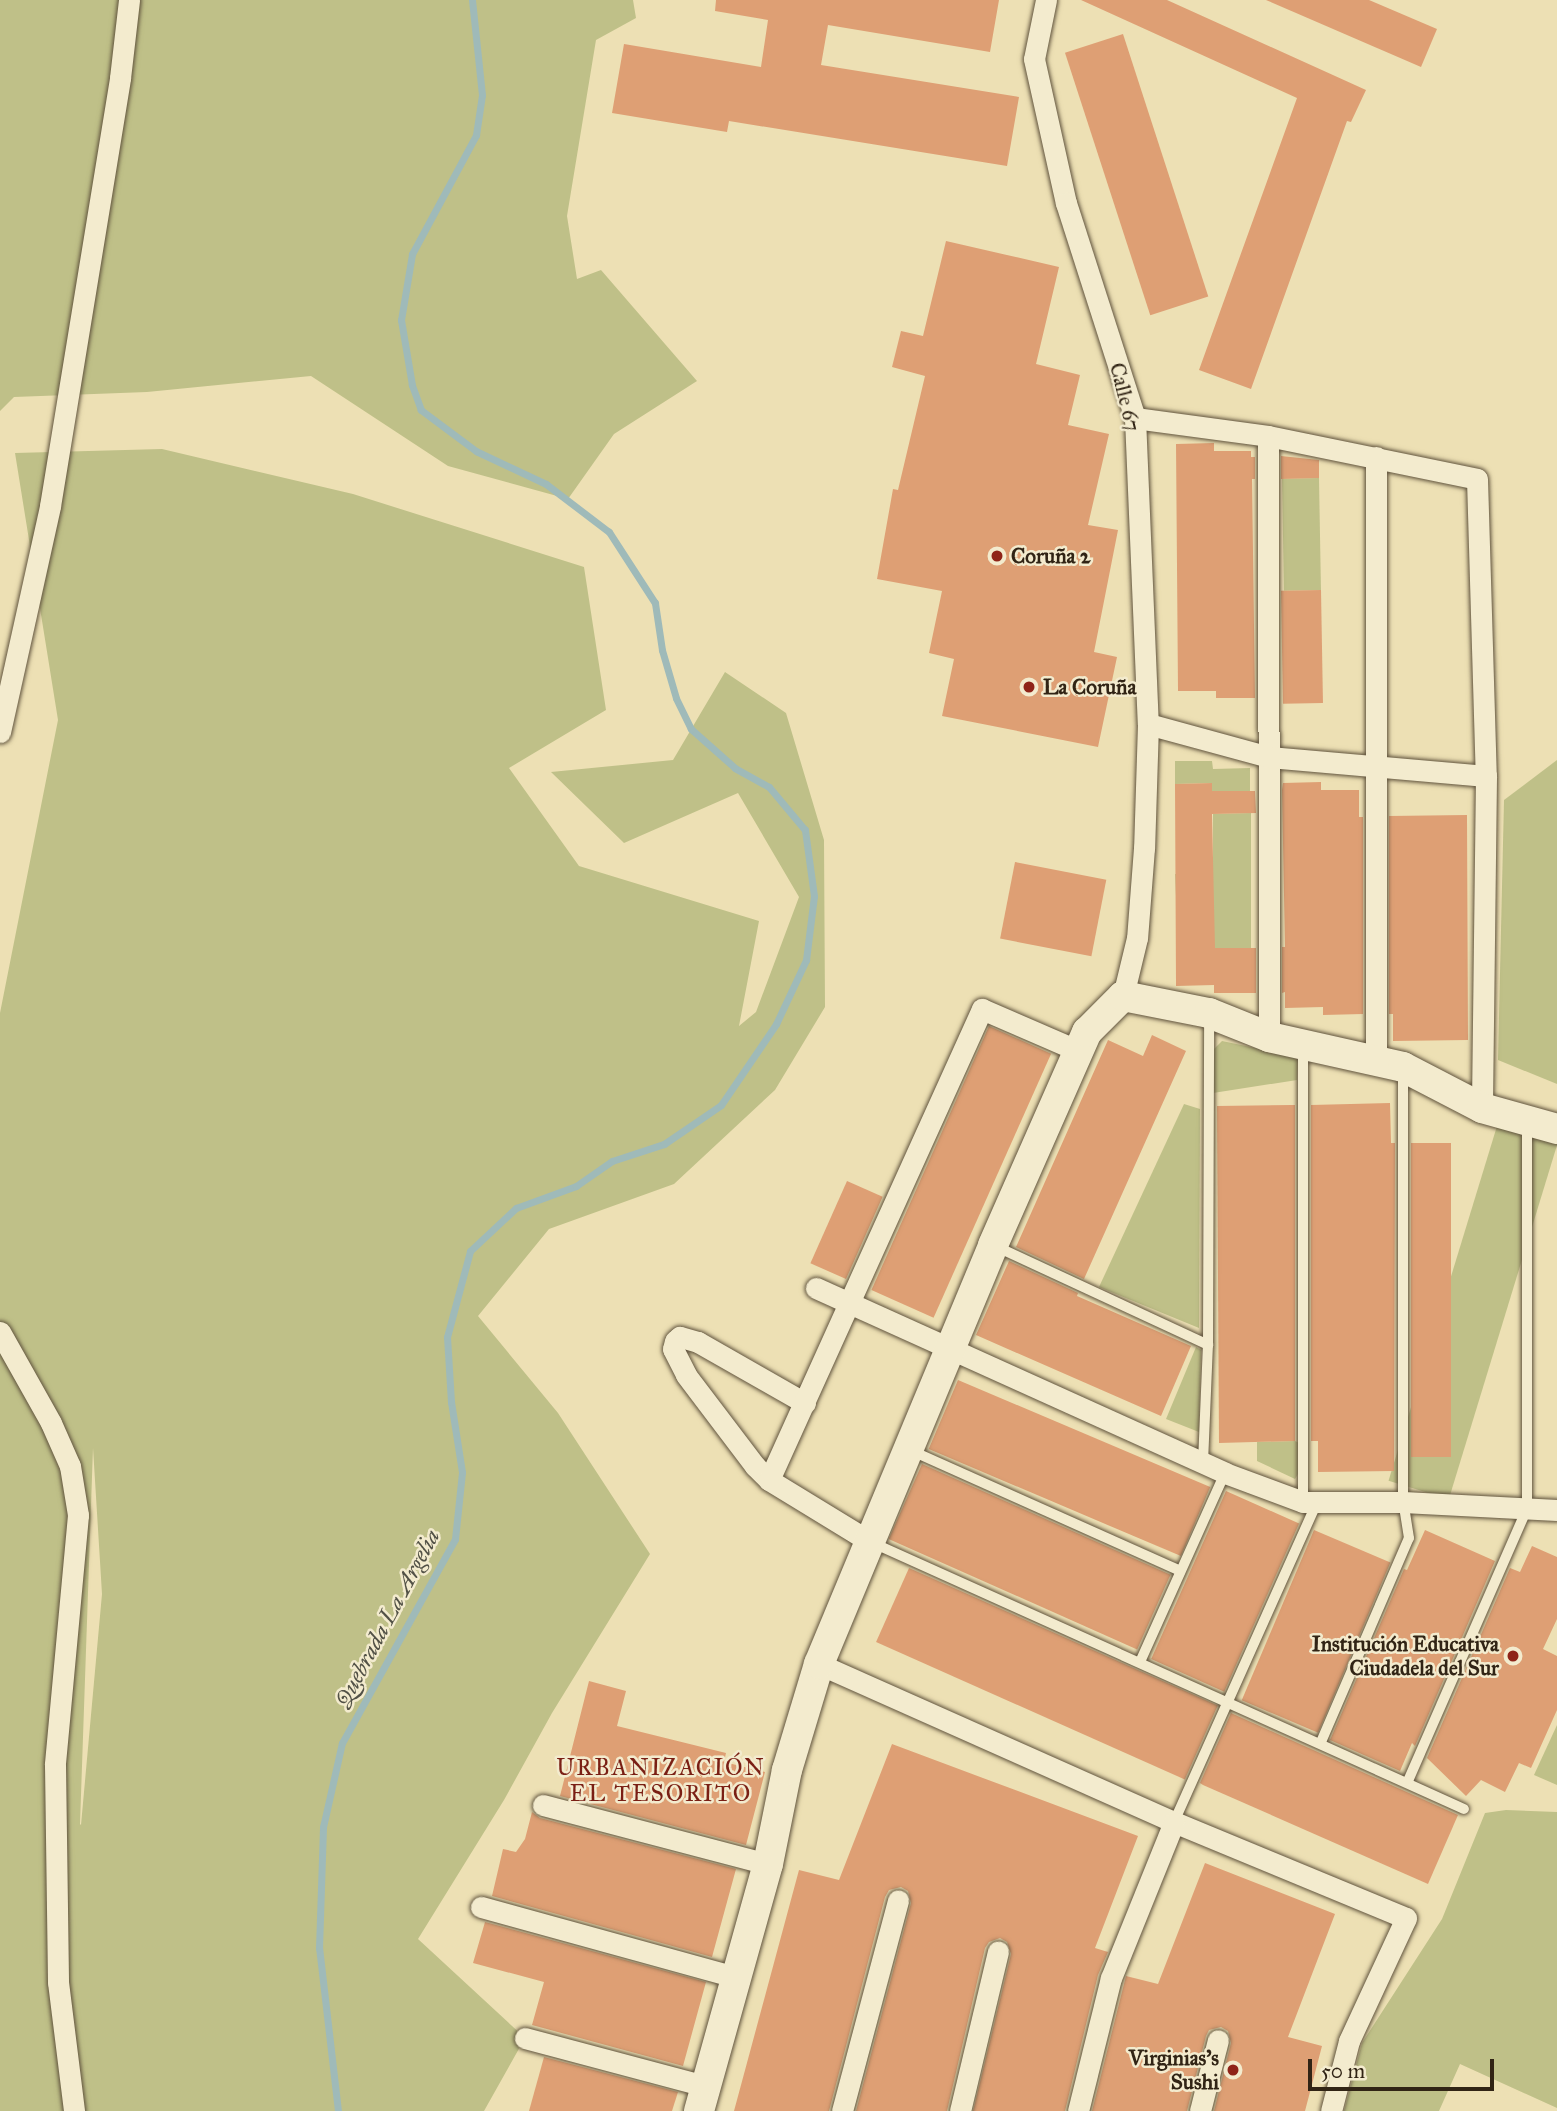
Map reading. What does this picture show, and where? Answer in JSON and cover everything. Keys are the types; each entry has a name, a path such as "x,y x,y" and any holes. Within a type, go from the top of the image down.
{"street":[{"path":"0,732 50,506 120,78 129,0"},
{"name":"Calle 67","path":"1046,0 1034,59 1066,203 1135,418 1148,724 1144,848 1137,937 1123,996"},
{"path":"1135,418 1268,436 1477,479 1486,776 1482,1108"},
{"path":"1268,436 1269,1037"},
{"path":"1376,457 1378,765 1390,1064"},
{"path":"1148,724 1269,757 1486,776"},
{"path":"524,2038 702,2098 768,1864 787,1770 819,1664 993,1245 1087,1031 1123,996 1209,1013 1269,1037 1390,1064 1482,1108 1557,1129"},
{"path":"769,1480 982,1009 1079,1051"},
{"path":"816,1288 950,1351 1225,1473 1310,1502 1403,1502 1557,1510"},
{"path":"0,1332 51,1423 65,1455 78,1516 55,1765 58,1982 74,2111"},
{"path":"805,1403 698,1342 680,1337 675,1341 673,1349 686,1376 725,1431 769,1480 869,1541"},
{"path":"819,1664 1174,1822 1406,1919 1349,2041 1331,2111"},
{"path":"543,1805 768,1864"},
{"path":"1078,2111 1111,1978 1174,1822"},
{"path":"842,2111 898,1900"},
{"path":"481,1907 736,1977"},
{"path":"960,2111 998,1951"},
{"path":"1200,2111 1218,2040"}],"lane":[{"path":"1203,1463 1208,1345 1209,1013"},
{"path":"1174,1822 1230,1701 1310,1502 1303,1045"},
{"path":"1321,1742 1409,1538 1403,1502 1390,1064"},
{"path":"1408,1782 1527,1509 1527,1119"},
{"path":"993,1245 1208,1345"},
{"path":"910,1450 1181,1571"},
{"path":"1140,1662 1225,1473"},
{"path":"869,1541 1230,1701 1464,1809"}],"green space":[{"path":"0,0 633,0 636,18 596,40 567,216 577,279 601,270 697,381 614,434 568,499 448,466 311,376 147,392 14,397 0,411"},
{"path":"162,449 353,494 584,567 606,710 509,768 579,866 759,921 739,1026 756,1012 799,897 738,793 624,843 551,772 673,760 725,672 786,713 824,840 825,1007 775,1090 674,1184 549,1229 478,1316 558,1413 650,1554 418,1939 525,2038 484,2111 0,2111 0,1013 58,720 15,453","holes":["93,1448 102,1594 81,1825"]},
{"path":"1319,478 1321,590 1284,591 1282,479"},
{"path":"1557,760 1557,1084 1498,1060 1504,800"},
{"path":"1175,761 1212,761 1213,769 1250,768 1250,791 1212,791 1212,783 1175,784"},
{"path":"1251,813 1251,948 1214,948 1176,896 1175,874 1213,873 1213,814"},
{"path":"1222,1041 1294,1056 1298,1060 1297,1080 1213,1093 1213,1050"},
{"path":"1184,1104 1200,1109 1199,1328 1099,1287"},
{"path":"1497,1126 1557,1145 1449,1499 1389,1481"},
{"path":"1196,1347 1201,1350 1199,1432 1166,1419"},
{"path":"1257,1442 1299,1443 1298,1474 1295,1479 1257,1461"},
{"path":"1557,1725 1557,1785 1534,1775"},
{"path":"1506,1810 1557,1812 1557,2108 1460,2064 1439,2111 1344,2111 1362,2043 1442,1919 1485,1813"}],"building":[{"path":"716,0 999,0 990,52 828,25 821,65 1019,97 1007,166 729,121 727,132 612,113 624,44 761,67 768,20 715,11"},
{"path":"1081,0 1167,0 1366,90 1351,122 1347,121 1251,389 1199,370 1297,98"},
{"path":"1266,0 1369,0 1437,29 1421,67"},
{"path":"1123,34 1208,296 1150,315 1065,53"},
{"path":"946,241 1059,267 1036,364 1080,375 1068,425 1109,434 1088,525 1118,530 1094,652 1117,657 1098,747 942,716 954,659 929,653 942,591 877,579 893,489 898,490 925,376 892,367 901,331 923,336"},
{"path":"1214,443 1214,451 1251,451 1251,457 1255,457 1255,479 1252,479 1255,698 1216,698 1216,691 1178,691 1176,444"},
{"path":"1281,456 1319,460 1319,478 1281,479"},
{"path":"1321,590 1323,703 1283,704 1281,591"},
{"path":"1321,782 1321,790 1359,790 1359,817 1363,817 1363,1014 1323,1015 1323,1007 1285,1008 1285,992 1282,993 1282,947 1285,947 1283,783"},
{"path":"1212,783 1212,791 1255,791 1256,813 1212,814 1215,948 1256,948 1256,993 1214,993 1214,985 1176,986 1175,784"},
{"path":"1467,815 1468,1040 1393,1041 1393,1014 1389,1014 1389,816"},
{"path":"1015,862 1106,880 1091,956 1000,939"},
{"path":"989,1026 1051,1054 934,1318 871,1290"},
{"path":"1152,1035 1186,1051 1084,1279 1016,1247 1108,1040 1143,1056"},
{"path":"1390,1103 1391,1143 1395,1143 1394,1471 1318,1472 1318,1441 1311,1441 1311,1105"},
{"path":"1295,1105 1295,1441 1219,1443 1217,1106"},
{"path":"1411,1143 1451,1143 1451,1457 1411,1457"},
{"path":"847,1181 883,1197 846,1279 810,1263"},
{"path":"1009,1261 1078,1293 1077,1296 1191,1346 1161,1416 976,1335"},
{"path":"958,1380 1210,1487 1181,1556 929,1449"},
{"path":"922,1464 1170,1575 1137,1650 889,1539"},
{"path":"1226,1491 1299,1524 1224,1692 1151,1659"},
{"path":"1314,1530 1390,1562 1318,1733 1242,1700"},
{"path":"1425,1530 1495,1561 1415,1746 1412,1743 1400,1771 1330,1740 1404,1569 1407,1570"},
{"name":"Institución Educativa Ciudadela del Sur","path":"1532,1546 1557,1557 1557,1619 1543,1649 1557,1656 1557,1710 1531,1768 1519,1763 1505,1792 1481,1780 1466,1796 1427,1758 1510,1568 1520,1572"},
{"path":"909,1568 1218,1705 1185,1779 876,1642"},
{"path":"589,1681 626,1691 617,1726 726,1753 724,1762 765,1772 746,1845 560,1796"},
{"path":"1231,1713 1458,1815 1428,1884 1200,1783"},
{"path":"892,1744 1138,1836 1095,1948 1108,1952 1098,1975 1065,2111 973,2111 1011,1954 1007,1942 1000,1938 989,1942 985,1948 947,2111 856,2111 911,1903 908,1891 901,1887 889,1890 885,1897 829,2111 734,2111 799,1870 839,1880"},
{"path":"532,1812 540,1818 736,1869 712,1957 492,1896 503,1849 516,1852 525,1839"},
{"path":"1205,1863 1335,1914 1288,2037 1322,2046 1305,2111 1214,2111 1231,2043 1228,2031 1221,2027 1209,2030 1206,2036 1187,2111 1092,2111 1126,1976 1158,1984"},
{"path":"485,1922 706,1982 683,2066 532,2025 544,1982 473,1963"},
{"path":"544,2057 678,2092 672,2111 529,2111"}],"waterway":[{"name":"Quebrada La Argelia","path":"338,2111 319,1948 323,1827 342,1743 455,1539 462,1472 451,1402 447,1337 470,1251 516,1208 576,1186 612,1161 664,1144 721,1105 776,1024 806,960 814,896 805,830 769,787 735,768 691,729 676,698 662,650 655,603 609,532 546,484 476,451 421,410 412,385 401,320 412,254 476,135 482,95 472,0"}],"place":[{"name":"Coruña 2","path":"997,556"},
{"name":"La Coruña","path":"1029,687"},
{"name":"Institución Educativa Ciudadela del Sur","path":"1513,1656"},
{"name":"Virginias's Sushi","path":"1233,2070"}],"district":[{"name":"URBANIZACIÓN EL TESORITO","path":"661,1780"}]}
